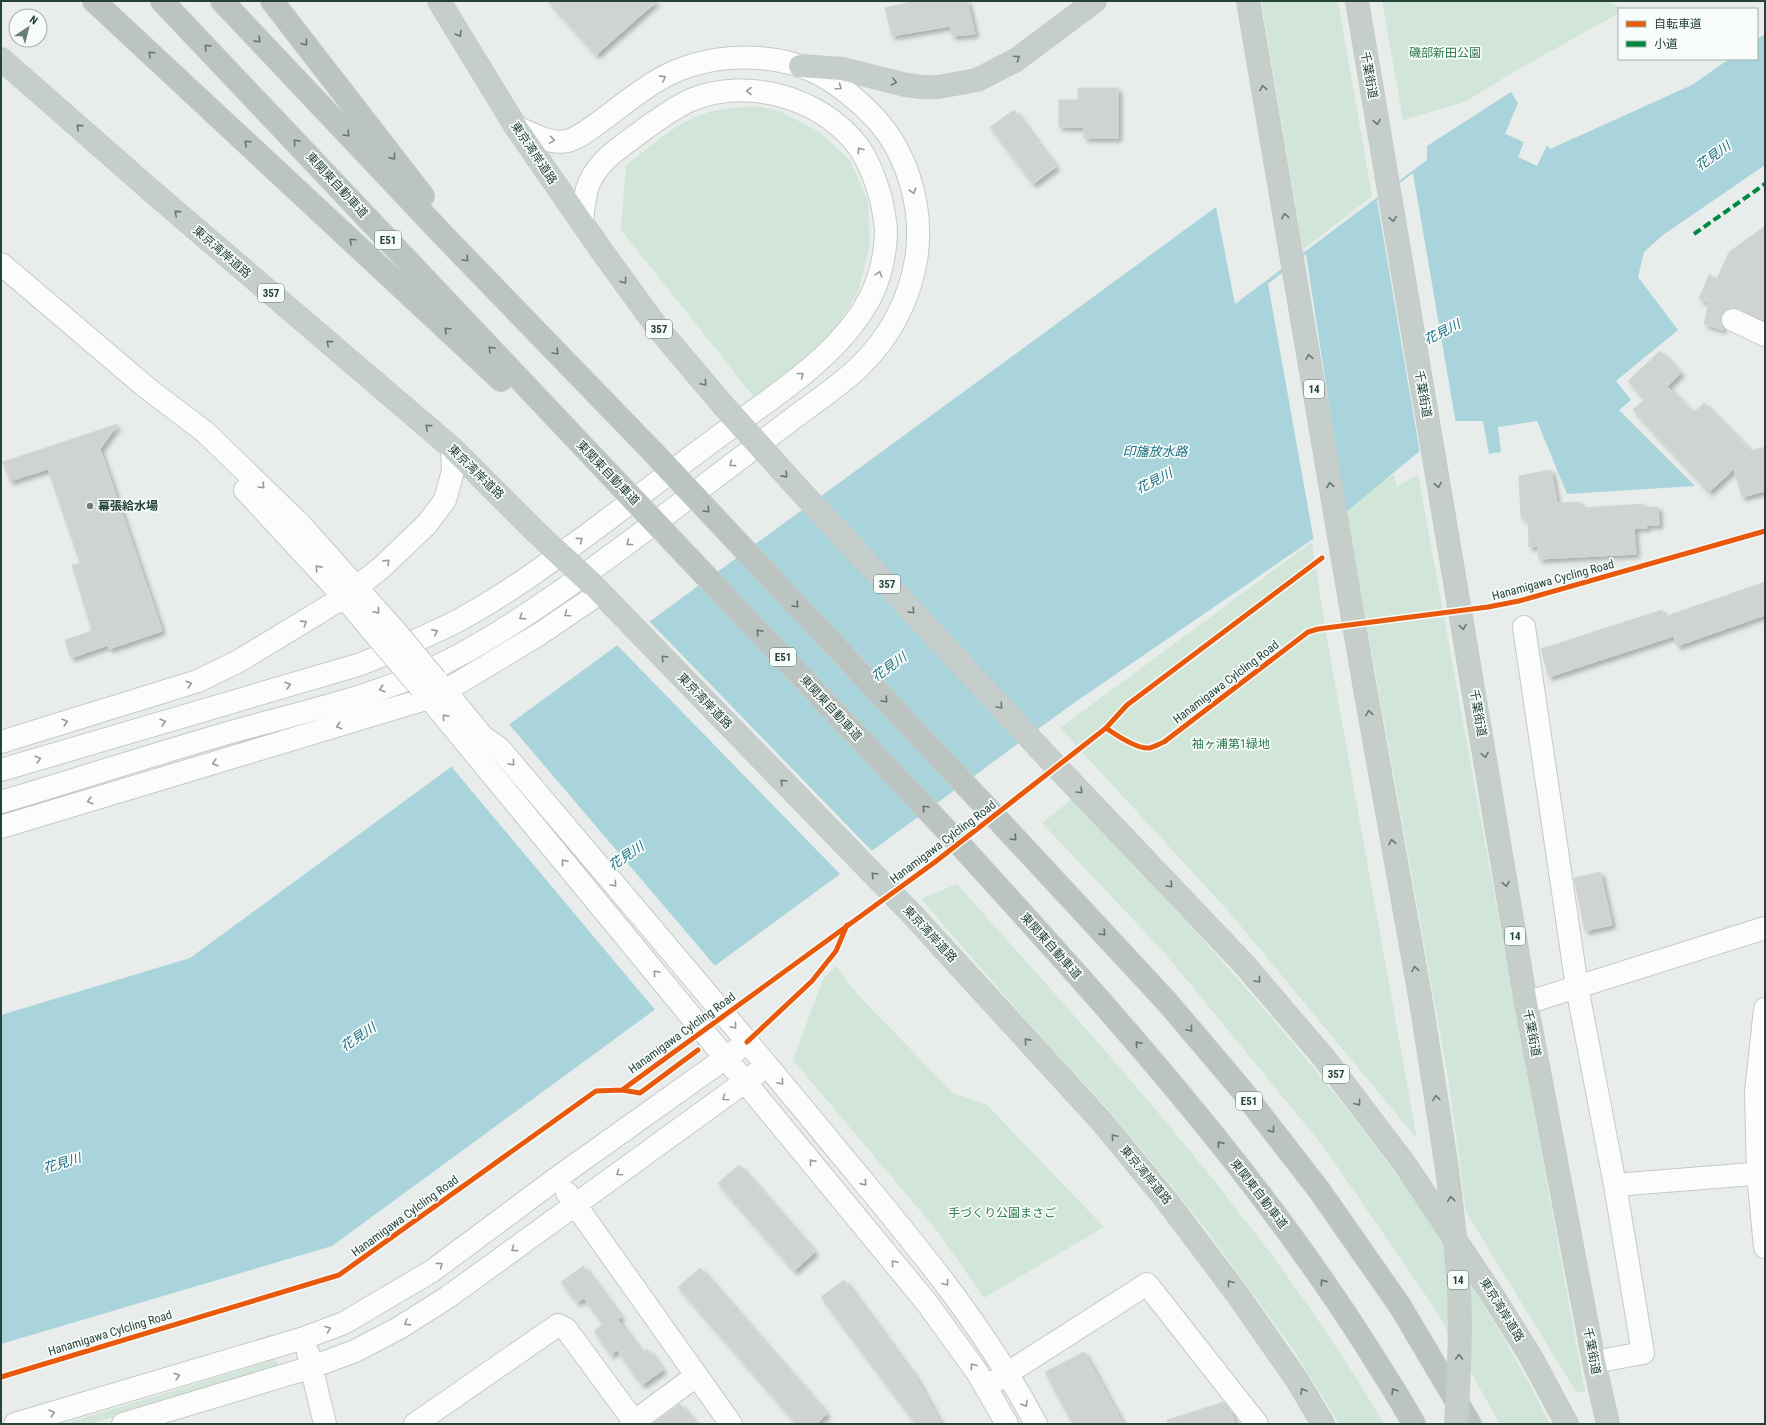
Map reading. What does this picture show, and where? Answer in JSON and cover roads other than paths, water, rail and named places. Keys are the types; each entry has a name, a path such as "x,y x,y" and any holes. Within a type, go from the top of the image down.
{"highway":[{"path":"94,1 521,398 563,426"},
{"name":"東関東自動車道","path":"162,1 952,836 1068,964 1152,1060 1283,1223 1341,1308 1414,1424"},
{"name":"E51","path":"222,1 444,236 652,451 1168,1003 1240,1088 1319,1190 1400,1306 1470,1424"},
{"path":"272,1 429,204 444,236"},
{"name":"東京湾岸道路","path":"439,1 516,127 582,223 657,327 722,404 794,485 1053,763 1244,964 1325,1059 1404,1163 1491,1292 1531,1357 1566,1424"},
{"path":"800,66 842,69 906,85 922,87 938,87 977,80 1016,60 1095,1"},
{"name":"14","path":"1248,1 1420,1002 1451,1194 1459,1292 1456,1424"},
{"name":"千葉街道","path":"1357,1 1526,1003 1594,1362 1608,1424"},
{"name":"東京湾岸道路","path":"1,59 155,194 452,448 536,532 600,593 911,913 1102,1122 1167,1200 1237,1294 1297,1380 1323,1424"}],"street":[{"path":"1,802 233,732 350,699 404,682 438,666 502,630 549,600 829,392 861,366 878,346 894,323 910,283 916,260 917,218 915,198 901,156 884,128 856,100 823,76 800,66 750,58 732,58 692,65 660,79 587,131 567,141 542,138 516,127"},
{"path":"1,770 361,664 462,618 537,572 770,399 825,355 863,311 872,293 881,272 886,231 883,207 875,179 862,154 850,138 827,117 803,104 786,97 766,92 750,91 726,92 691,100 659,119 614,152 604,161 594,174 588,186 582,223"},
{"path":"1,264 147,388 258,503 351,593 476,742 681,1003 927,1303 986,1387 1007,1424"},
{"path":"1733,320 1765,335"},
{"path":"1,742 198,681 240,661 351,593 381,568 427,524 445,500 453,471 452,448"},
{"path":"1,828 433,689 538,635 600,593"},
{"path":"1524,628 1577,987 1615,1185 1644,1353 1594,1362"},
{"path":"476,742 499,748 767,1065 949,1287 1008,1373 1036,1424"},
{"path":"1526,1003 1765,928"},
{"path":"1765,1009 1756,1092 1765,1247"},
{"path":"22,1423 304,1338 344,1323 432,1271 557,1178 727,1058 747,1042"},
{"path":"123,1424 312,1367 355,1352 399,1328 448,1297 746,1082 767,1065"},
{"path":"1615,1185 1761,1174"},
{"path":"557,1178 730,1424"},
{"path":"986,1387 1147,1284 1257,1424"},
{"path":"414,1424 558,1325 566,1329 634,1423 696,1376"},
{"path":"304,1338 325,1424"}],"water":[{"name":"印旛放水路","path":"1765,34 1765,165 1663,235 1644,252 1638,277 1678,330 1616,381 1631,400 1619,410 1695,486 1567,494 1537,421 1498,427 1501,452 1489,454 1483,421 1456,421 1316,537 1071,705 332,1246 1,1344 1,1015 190,958 1216,207 1235,304 1427,160 1427,146 1511,92 1518,103 1505,134 1524,142 1518,157 1537,166 1547,145 1550,149 1692,85 1728,60 1758,60 1758,38"}],"place":[{"name":"幕張給水場","path":"90,506"}],"park label":[{"name":"磯部新田公園","path":"1445,53"},
{"name":"袖ヶ浦第1緑地","path":"1231,744"},
{"name":"手づくり公園まさご","path":"1002,1213"}],"water label":[{"name":"花見川","path":"1713,156"},
{"name":"花見川","path":"1442,332"},
{"name":"花見川","path":"1154,481"},
{"name":"花見川","path":"889,667"},
{"name":"花見川","path":"626,856"},
{"name":"花見川","path":"358,1037"},
{"name":"花見川","path":"62,1163"}]}
